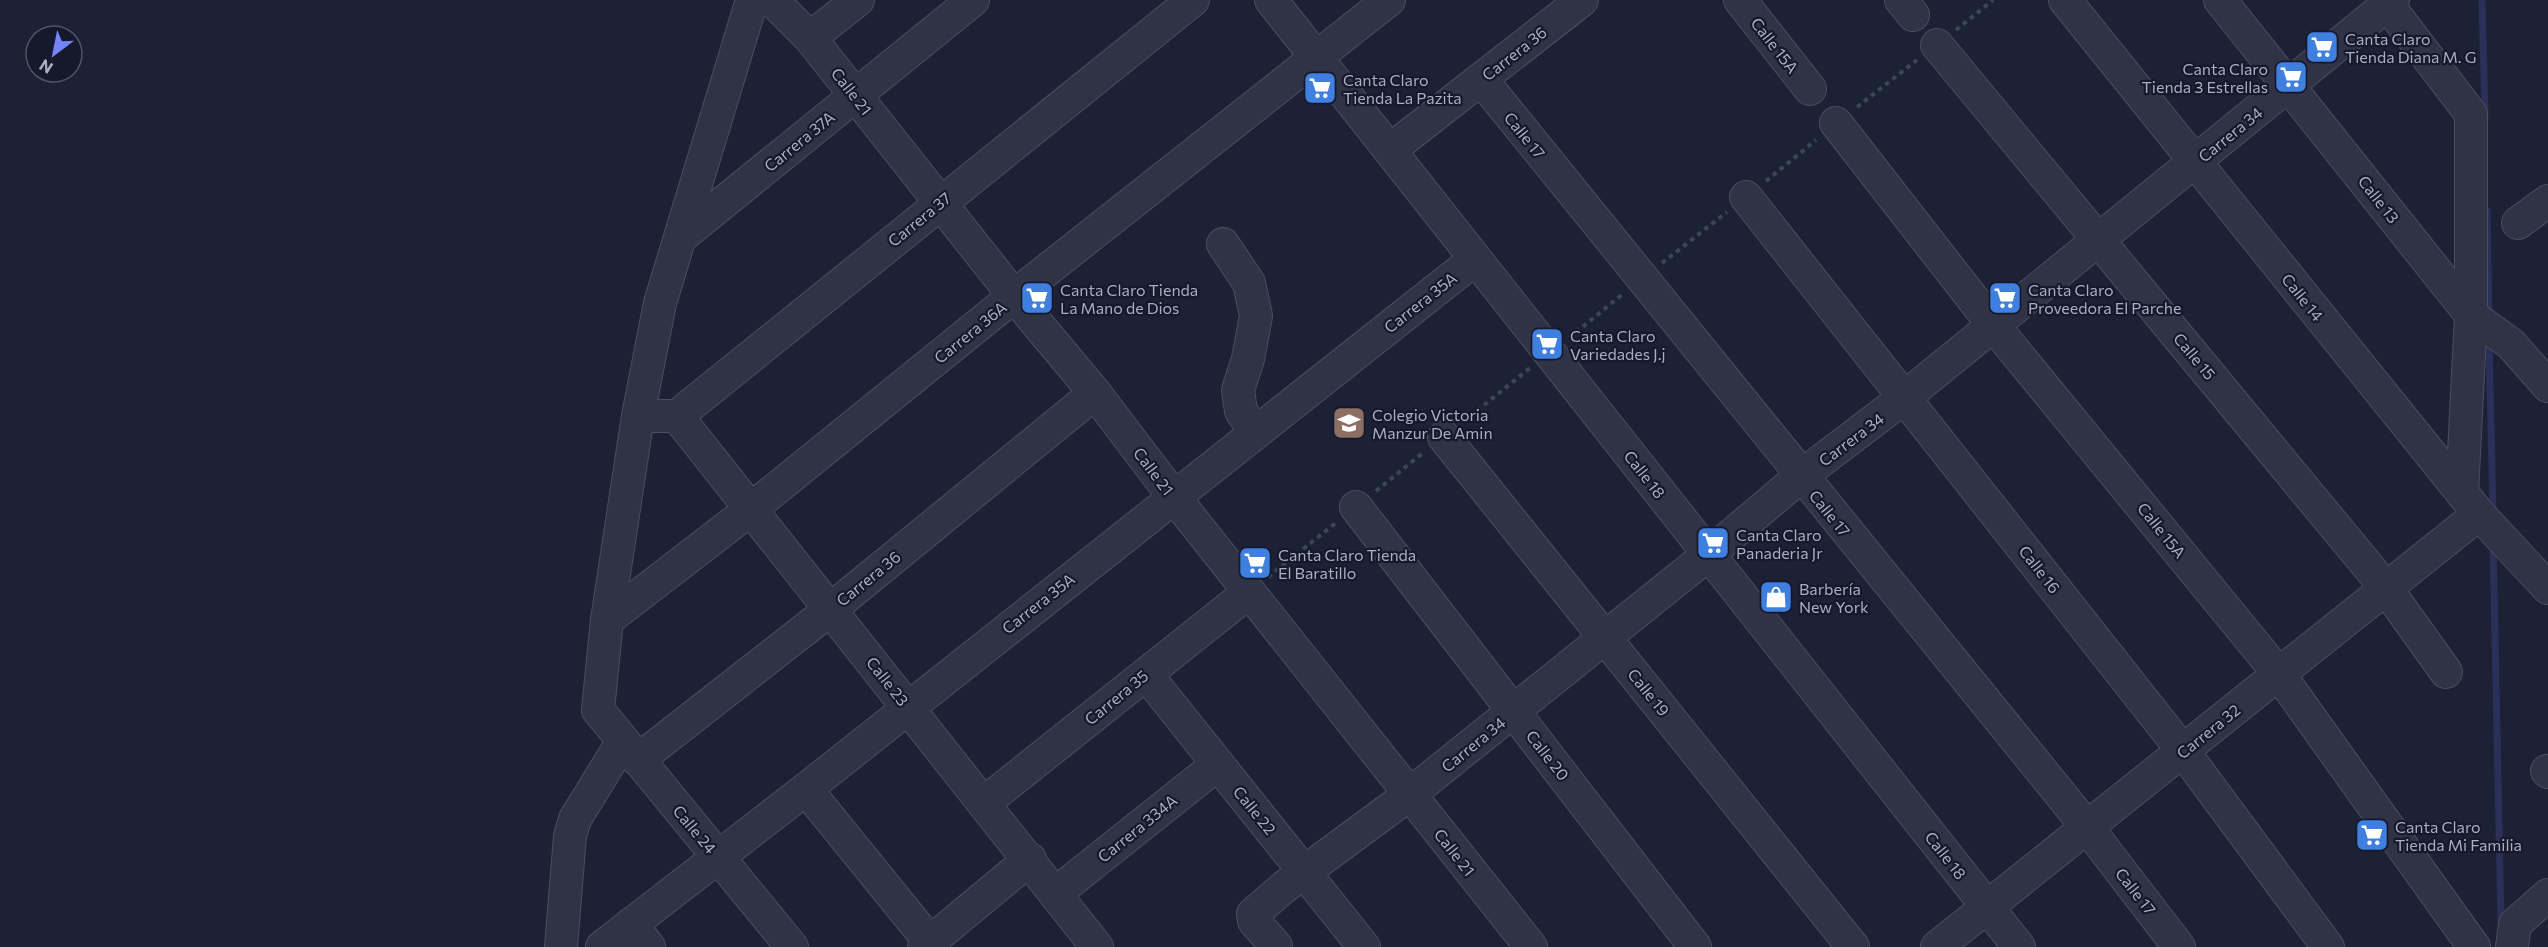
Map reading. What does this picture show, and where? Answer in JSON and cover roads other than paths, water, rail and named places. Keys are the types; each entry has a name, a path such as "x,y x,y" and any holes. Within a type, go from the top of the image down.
{"street":[{"path":"607,620 638,416 660,303 752,0"},
{"name":"Calle 21","path":"772,0 810,38 1014,296 1095,393 1174,497 1531,947"},
{"path":"810,38 858,0"},
{"name":"Carrera 37A","path":"682,236 973,0"},
{"name":"Carrera 37","path":"677,416 940,202 1194,0"},
{"name":"Calle 18","path":"1271,0 1474,260 2019,947"},
{"name":"Carrera 36A","path":"607,620 751,509 1014,296 1389,0"},
{"name":"Carrera 36","path":"1390,150 1582,0"},
{"name":"Calle 15A","path":"1740,0 1810,89"},
{"name":"Calle 14","path":"2065,0 2194,164 2483,519 2548,588"},
{"name":"Calle 13","path":"2220,0 2475,318 2511,344 2548,386"},
{"path":"2388,2 2471,114 2475,318 2483,519"},
{"name":"Carrera 34","path":"1276,946 1254,921 1253,914 1410,794 1709,554 1801,476 1994,326 2289,86 2388,2"},
{"name":"Calle 15","path":"1937,45 2386,588 2446,672"},
{"name":"Calle 17","path":"1480,80 2087,827 2179,947"},
{"name":"Calle 15A","path":"1836,123 1994,326 2279,674 2474,947"},
{"name":"Calle 16","path":"1746,197 2183,751 2328,947"},
{"path":"2518,223 2548,201"},
{"path":"1223,244 1249,283 1256,316 1248,359 1238,390 1241,411 1255,432"},
{"name":"Carrera 35A","path":"602,947 640,935 718,856 806,789 1474,260"},
{"name":"Carrera 36","path":"631,750 831,609 1095,393"},
{"path":"638,416 677,416"},
{"name":"Calle 23","path":"677,416 1097,947"},
{"name":"Calle 19","path":"1444,437 1853,947"},
{"name":"Calle 20","path":"1356,507 1695,947"},
{"name":"Carrera 32","path":"1937,947 2386,588 2483,519"},
{"name":"Carrera 35","path":"984,803 1249,592"},
{"name":"Calle 24","path":"607,620 598,710 792,947"},
{"name":"Calle 22","path":"1146,674 1364,947"},
{"path":"561,947 570,836 575,819 631,750"},
{"name":"Carrera 334A","path":"1056,893 1218,764"},
{"path":"806,789 927,944 1029,859"},
{"path":"2520,939 2548,895"}],"waterway":[{"path":"2482,0 2485,116"},
{"path":"2487,211 2489,317"},
{"path":"2489,340 2493,515"},
{"path":"2493,544 2501,919"}],"place":[{"name":"Canta Claro Tienda Diana M. G","path":"2322,47"},
{"name":"Canta Claro Tienda 3 Estrellas","path":"2291,77"},
{"name":"Canta Claro Tienda La Pazita","path":"1320,88"},
{"name":"Canta Claro Tienda La Mano de Dios","path":"1037,298"},
{"name":"Canta Claro Proveedora El Parche","path":"2005,298"},
{"name":"Canta Claro Variedades J.j","path":"1547,344"},
{"name":"Colegio Victoria Manzur De Amin","path":"1349,423"},
{"name":"Canta Claro Panaderia Jr","path":"1713,543"},
{"name":"Canta Claro Tienda El Baratillo","path":"1255,563"},
{"name":"Barbería New York","path":"1776,597"},
{"name":"Canta Claro Tienda Mi Familia","path":"2372,835"}]}
